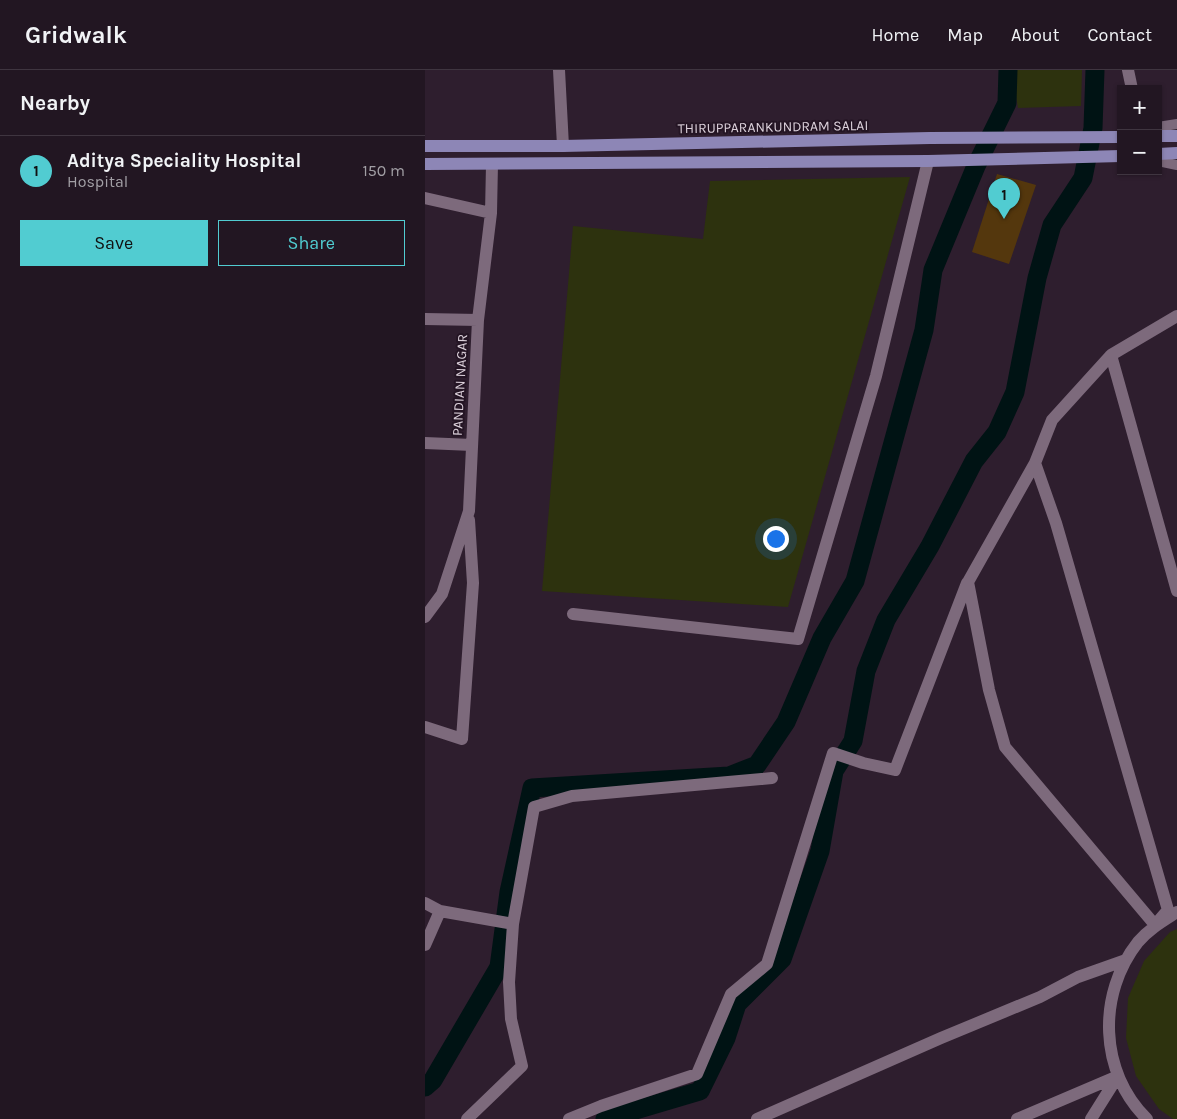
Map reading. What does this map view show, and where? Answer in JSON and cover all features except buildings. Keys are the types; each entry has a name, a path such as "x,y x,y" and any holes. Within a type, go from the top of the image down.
{"main road":[{"name":"THIRUPPARANKUNDRAM SALAI","path":"425,146 563,146 1117,136"},
{"path":"1162,136 1177,136"},
{"path":"1162,154 1177,153"},
{"path":"425,164 970,160 1117,156"}],"street":[{"path":"559,70 563,146"},
{"path":"1128,70 1131,85"},
{"path":"573,614 797,639 876,376 928,160"},
{"name":"PANDIAN NAGAR","path":"425,617 442,594 469,511 478,320 491,213 492,164"},
{"path":"425,198 491,213"},
{"path":"569,1119 601,1106 697,1074 731,994 767,964 833,754 895,770 968,582 1035,464 1052,420 1111,355 1177,316"},
{"path":"425,319 478,320"},
{"path":"1111,355 1177,591"},
{"path":"425,443 472,445"},
{"path":"1035,464 1056,523 1168,910 1139,941 1126,960 1114,987 1109,1017 1110,1047 1118,1076 1136,1108 1147,1119"},
{"path":"425,728 462,739 473,583 469,511"},
{"path":"968,582 989,690 1005,747 1155,925"},
{"path":"467,1119 522,1066 511,1019 507,923 534,807 572,796 772,778"},
{"path":"425,903 440,911 507,923"},
{"path":"425,944 440,911"},
{"path":"1155,925 1177,912"},
{"path":"757,1119 941,1038 1040,997 1079,977 1126,960"},
{"path":"1017,1119 1118,1076"},
{"path":"1091,1119 1118,1076"}],"lane":[{"path":"1162,126 1177,124"},
{"path":"1162,162 1177,165"}],"green space":[{"path":"1016,70 1082,70 1081,106 1018,108 1015,91"},
{"path":"910,177 788,607 542,591 573,226 703,239 710,181"},
{"path":"1177,929 1177,1119 1173,1119 1159,1109 1136,1076 1126,1038 1128,998 1144,961 1170,932"}],"waterway":[{"path":"425,1087 433,1080 499,967 509,892 532,788 729,776 757,765 786,722 822,638 855,581 924,330 933,270 976,166 1007,103 1008,70"},
{"path":"605,1119 700,1091 726,1038 737,1004 782,959 820,851 834,771 853,741 866,671 886,620 930,546 974,461 997,432 1015,392 1037,278 1052,225 1083,178 1093,128 1095,70"}],"place":[{"name":"Aditya Speciality Hospital","path":"1004,219"}]}
